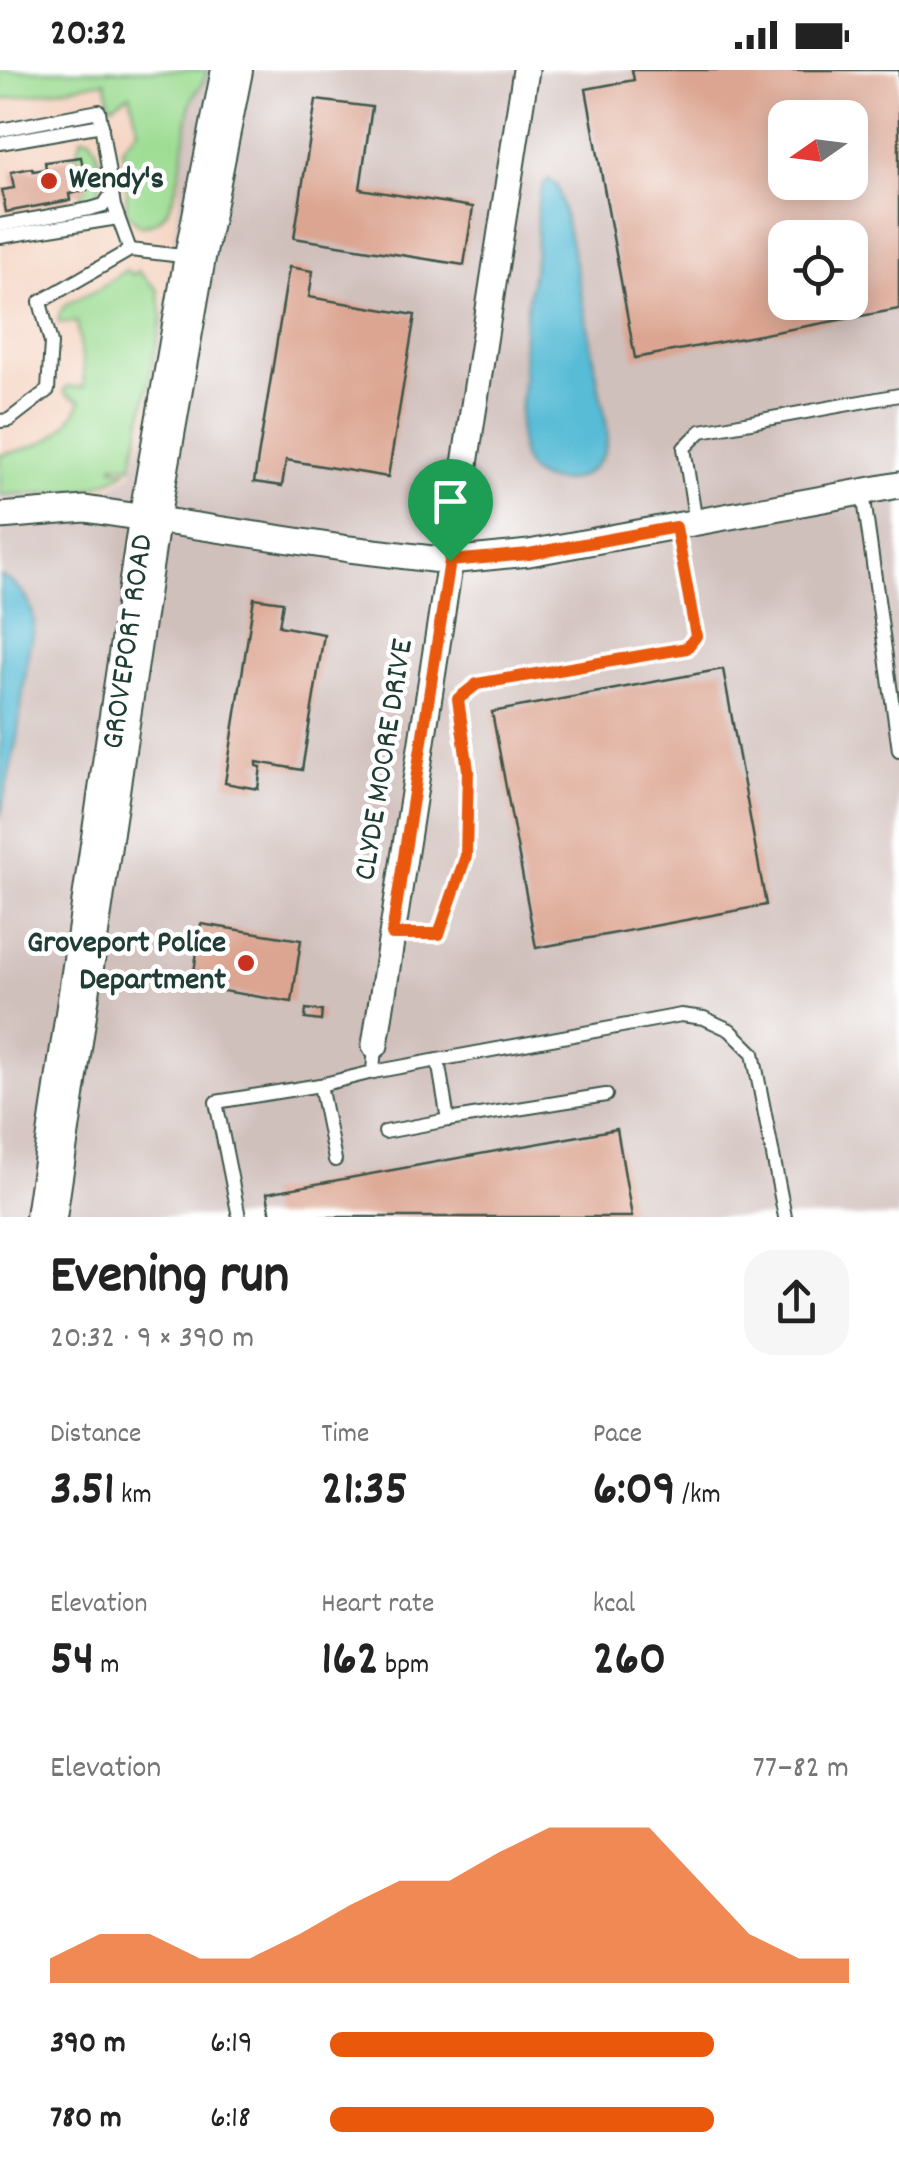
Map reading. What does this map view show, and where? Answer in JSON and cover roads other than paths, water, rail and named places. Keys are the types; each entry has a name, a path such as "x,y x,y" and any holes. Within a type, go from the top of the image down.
{"main road":[{"name":"GROVEPORT ROAD","path":"46,1217 148,520 232,70"}],"street":[{"name":"CLYDE MOORE DRIVE","path":"375,1045 526,70"},
{"path":"0,516 86,509 450,561 529,554 899,486"}],"lane":[{"path":"100,118 112,192 130,250"},
{"path":"0,130 100,118"},
{"path":"0,143 100,118"},
{"path":"0,226 90,209 104,204 112,192"},
{"path":"0,237 118,218"},
{"path":"0,421 9,420 48,390 51,343 40,302 130,250 195,258"},
{"path":"430,695 458,699 477,684 687,648 696,636 684,448 700,431 899,395"},
{"path":"864,492 899,750"},
{"path":"392,934 439,934 466,856 468,770 458,699"},
{"path":"240,1217 216,1102 681,1015 704,1018 730,1030 753,1052 785,1217"},
{"path":"374,1072 375,1045"},
{"path":"438,1060 448,1120"},
{"path":"320,1085 335,1160"},
{"path":"385,1132 606,1094"}],"water":[{"path":"548,179 557,186 561,200 607,435 605,450 596,464 583,475 559,481 532,473 523,456 520,436 526,315 536,252 538,204"},
{"path":"0,576 25,596 34,626 0,817"}],"place":[{"name":"Wendy's","path":"49,181"},
{"name":"Groveport Police Department","path":"246,963"}]}
